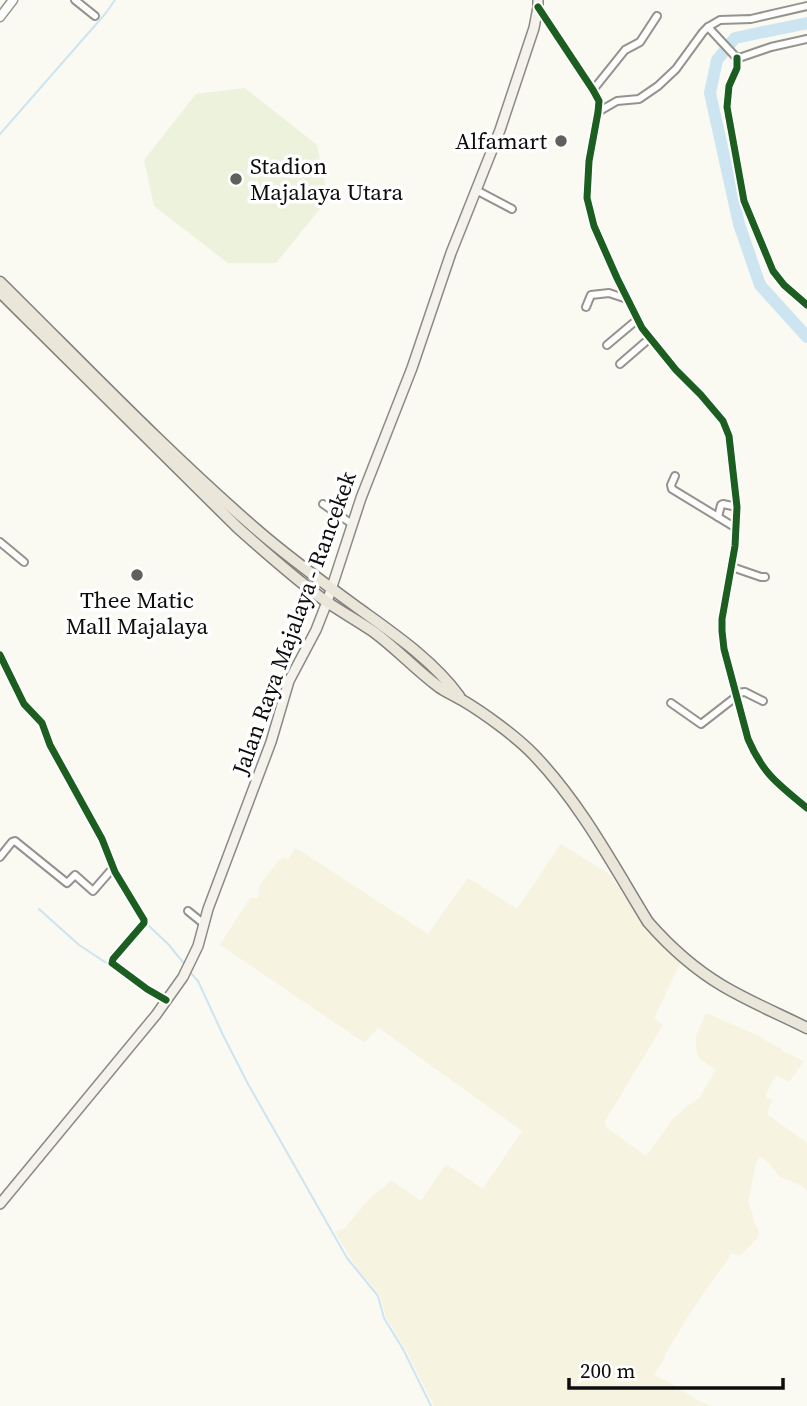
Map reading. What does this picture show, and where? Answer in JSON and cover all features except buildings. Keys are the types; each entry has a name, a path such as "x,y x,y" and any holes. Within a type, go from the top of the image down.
{"main road":[{"name":"Jalan Raya Majalaya - Rancekek","path":"0,1204 166,1000 191,962 219,877 271,742 289,681 316,630 332,589 361,498 412,369 452,253 500,130 532,37 538,3"},
{"path":"0,282 184,464 257,530 423,658 461,699"},
{"path":"0,292 238,528 274,560 327,602 397,650 438,686 495,723 532,753 564,789 658,934 723,986 807,1028"}],"street":[{"path":"0,17 13,0"},
{"path":"75,0 94,16"},
{"path":"538,3 598,101 589,161 587,198 594,226 627,299 650,338 723,421 730,441 737,507 732,567 722,619 724,649 748,738 762,766 776,783 807,808"},
{"path":"598,112 617,101 639,99 658,86 676,69 703,32 720,20 751,19 807,6"},
{"path":"593,90 625,50 640,42 657,16"},
{"path":"709,29 736,57 737,68 729,86 727,107 744,201 773,271 784,285 807,304"},
{"path":"736,57 807,39"},
{"path":"476,190 512,209"},
{"path":"586,307 592,295 609,293 627,299"},
{"path":"607,345 638,319"},
{"path":"620,364 650,338"},
{"path":"676,476 671,485 672,489 736,528"},
{"path":"323,504 352,524"},
{"path":"718,517 721,505 737,507"},
{"path":"0,542 24,562"},
{"path":"732,567 761,578 765,577"},
{"path":"0,655 24,704 42,723 50,746 144,922 112,963 166,1000"},
{"path":"671,703 701,724 737,695 745,692 763,701"},
{"path":"0,857 15,841 67,883 75,875 93,891 113,868"},
{"path":"188,911 204,924"}],"shaded area":[{"path":"561,844 609,874 652,936 681,962 654,1018 663,1025 605,1121 606,1127 646,1156 673,1119 699,1098 716,1070 700,1059 696,1049 696,1036 706,1013 764,1038 782,1051 804,1061 789,1082 776,1075 765,1096 772,1101 767,1114 807,1143 807,1191 802,1186 780,1177 768,1162 760,1157 756,1162 748,1203 759,1231 758,1237 740,1256 732,1253 694,1307 654,1375 711,1406 434,1406 386,1317 380,1295 356,1267 335,1232 345,1228 372,1196 391,1180 421,1201 446,1164 483,1189 522,1131 379,1028 365,1043 220,945 250,898 258,898 260,885 279,860 287,860 296,848 428,934 468,878 517,909"}],"green space":[{"name":"Stadion Majalaya Utara","path":"245,88 317,145 328,199 276,263 228,263 154,206 144,160 196,94"}],"waterway":[{"path":"0,134 115,0"},
{"path":"807,23 735,38 717,60 710,93 739,224 760,285 807,337"},
{"path":"0,663 20,702"},
{"path":"37,722 44,736"},
{"path":"92,828 100,841"},
{"path":"39,909 79,945 108,964 110,960"},
{"path":"147,924 186,966"},
{"path":"189,971 198,981 248,1084 347,1258 378,1296 384,1318 403,1349 431,1406"}],"cycle path":[{"path":"538,7 599,101 589,161 587,198 594,226 617,278 642,328 723,421 729,436 737,507 735,546 722,619 724,649 748,739 759,761 772,778 807,808"},
{"path":"737,58 737,68 729,86 727,107 744,201 773,271 784,285 807,305"},
{"path":"0,655 24,704 42,723 50,745 102,839 115,872 144,920 112,963 166,1000"}],"place":[{"name":"Alfamart","path":"561,141"},
{"name":"Stadion Majalaya Utara","path":"236,179"},
{"name":"Thee Matic Mall Majalaya","path":"137,575"}]}
